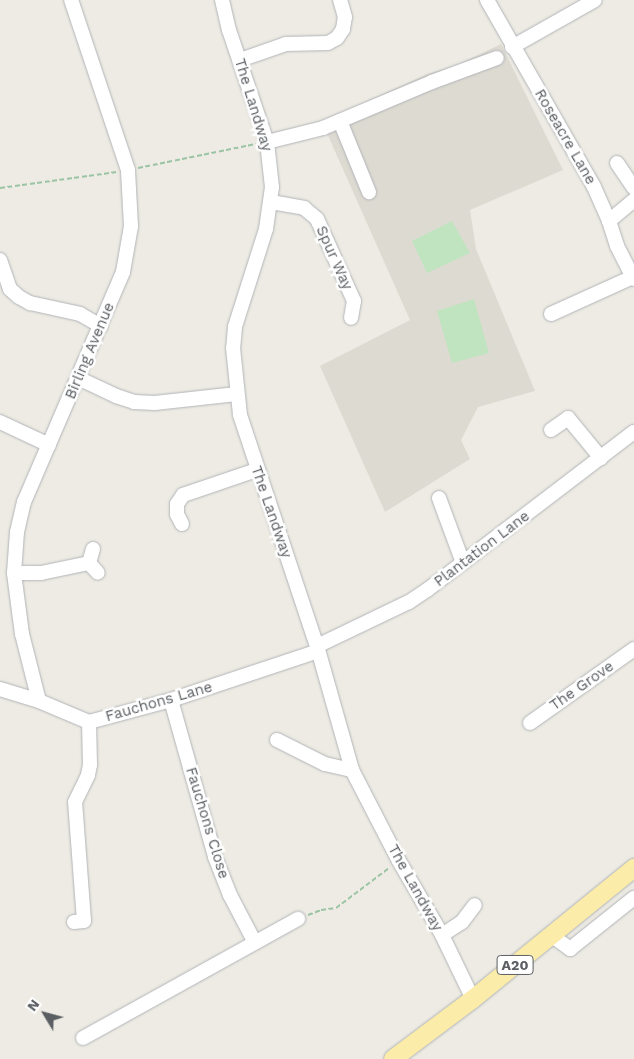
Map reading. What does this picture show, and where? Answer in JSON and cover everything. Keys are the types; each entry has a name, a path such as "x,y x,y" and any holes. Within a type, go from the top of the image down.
{"main road":[{"name":"A20","path":"393,1059 473,999 634,868"}],"street":[{"name":"Birling Avenue","path":"38,701 22,634 14,573 17,532 24,502 123,272 131,226 128,170 71,0"},
{"name":"The Landway","path":"222,0 229,30 267,142 271,177 271,202 266,229 236,327 233,348 237,394 246,438 318,649 352,770 399,861 442,935 473,999"},
{"path":"240,60 286,44 328,43 336,38 343,29 345,17 340,0"},
{"name":"Roseacre Lane","path":"486,0 594,187 609,221 617,246 634,278"},
{"path":"512,46 595,0"},
{"path":"267,142 340,121 432,82 498,58"},
{"path":"340,121 369,192"},
{"path":"617,163 634,188"},
{"path":"609,221 634,200"},
{"name":"Spur Way","path":"271,202 304,208 317,220 354,302 352,318"},
{"path":"0,260 10,289 19,297 30,303 80,314 101,326"},
{"path":"551,314 634,278"},
{"path":"78,378 116,396 134,402 154,403 237,394"},
{"path":"551,430 568,418 601,458"},
{"path":"0,422 49,445"},
{"name":"Plantation Lane","path":"318,649 408,602 463,563 634,432"},
{"path":"182,524 177,514 177,504 182,495 257,470"},
{"path":"439,498 463,563"},
{"path":"14,573 41,573 94,568 93,549"},
{"name":"Fauchons Lane","path":"0,689 38,701 89,722 171,700 318,649"},
{"name":"The Grove","path":"530,723 634,649"},
{"name":"Fauchons Close","path":"171,700 215,857 230,895 254,942"},
{"path":"74,922 84,920 75,802 88,775 90,765 89,722"},
{"path":"277,740 325,764 352,770"},
{"path":"551,935 570,949 634,898"},
{"path":"442,935 462,922 475,905"},
{"path":"82,1037 298,919"}],"path":[{"path":"0,188 128,170 267,142"},
{"path":"298,919 321,910 336,908 399,861"}],"shaded area":[{"path":"501,44 563,170 470,210 476,249 535,391 478,407 461,440 470,459 385,512 320,366 410,320 322,122 427,74 455,66"}],"green space":[{"path":"452,221 470,253 427,273 412,241"},
{"path":"474,299 489,353 452,363 437,311"}]}
